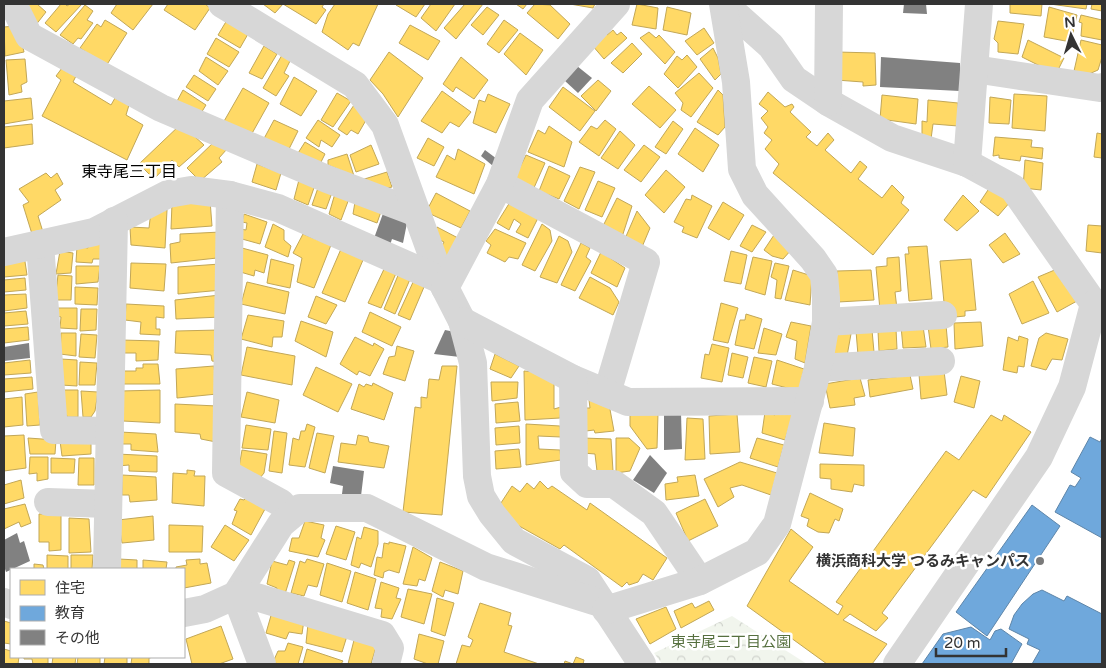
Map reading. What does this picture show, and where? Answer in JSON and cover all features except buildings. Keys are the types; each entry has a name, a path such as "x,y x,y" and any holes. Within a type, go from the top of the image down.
{"street":[{"path":"13,4 29,36 161,108 327,179 417,213"},
{"path":"222,4 355,85 385,124 443,284 462,321 473,363 477,476 481,496 492,514 514,541 587,580 642,664"},
{"path":"443,284 500,184 530,100 616,4"},
{"path":"724,4 771,46 794,79 828,102 892,138 967,162 1013,188 1098,304 1072,387 1039,457 897,664"},
{"path":"236,595 281,524 300,508 367,508 486,567 605,607 700,581 757,552 777,524 818,368 826,322 826,298 824,275 813,259 754,195 742,168 736,82 724,4"},
{"path":"828,102 829,4"},
{"path":"967,162 979,4"},
{"path":"974,69 1101,88"},
{"path":"500,184 646,262 607,393"},
{"path":"4,252 94,232 168,194 191,190 230,195 278,208 443,284"},
{"path":"230,195 226,473 281,503 290,516"},
{"path":"107,568 114,221"},
{"path":"40,244 54,430 110,431"},
{"path":"826,322 943,315"},
{"path":"462,321 574,379 628,402 810,401"},
{"path":"818,368 940,360"},
{"path":"574,379 574,472 586,484 614,484 654,513 700,581"},
{"path":"62,496 108,504"},
{"path":"236,595 262,664"},
{"path":"185,613 205,609 236,595 256,597 382,635 390,648 386,664"}],"green space":[{"name":"東寺尾三丁目公園","path":"732,616 807,664 662,664 654,653"}],"place":[{"name":"横浜商科大学 つるみキャンパス","path":"1040,561"}],"district":[{"name":"東寺尾三丁目","path":"129,172"}]}
